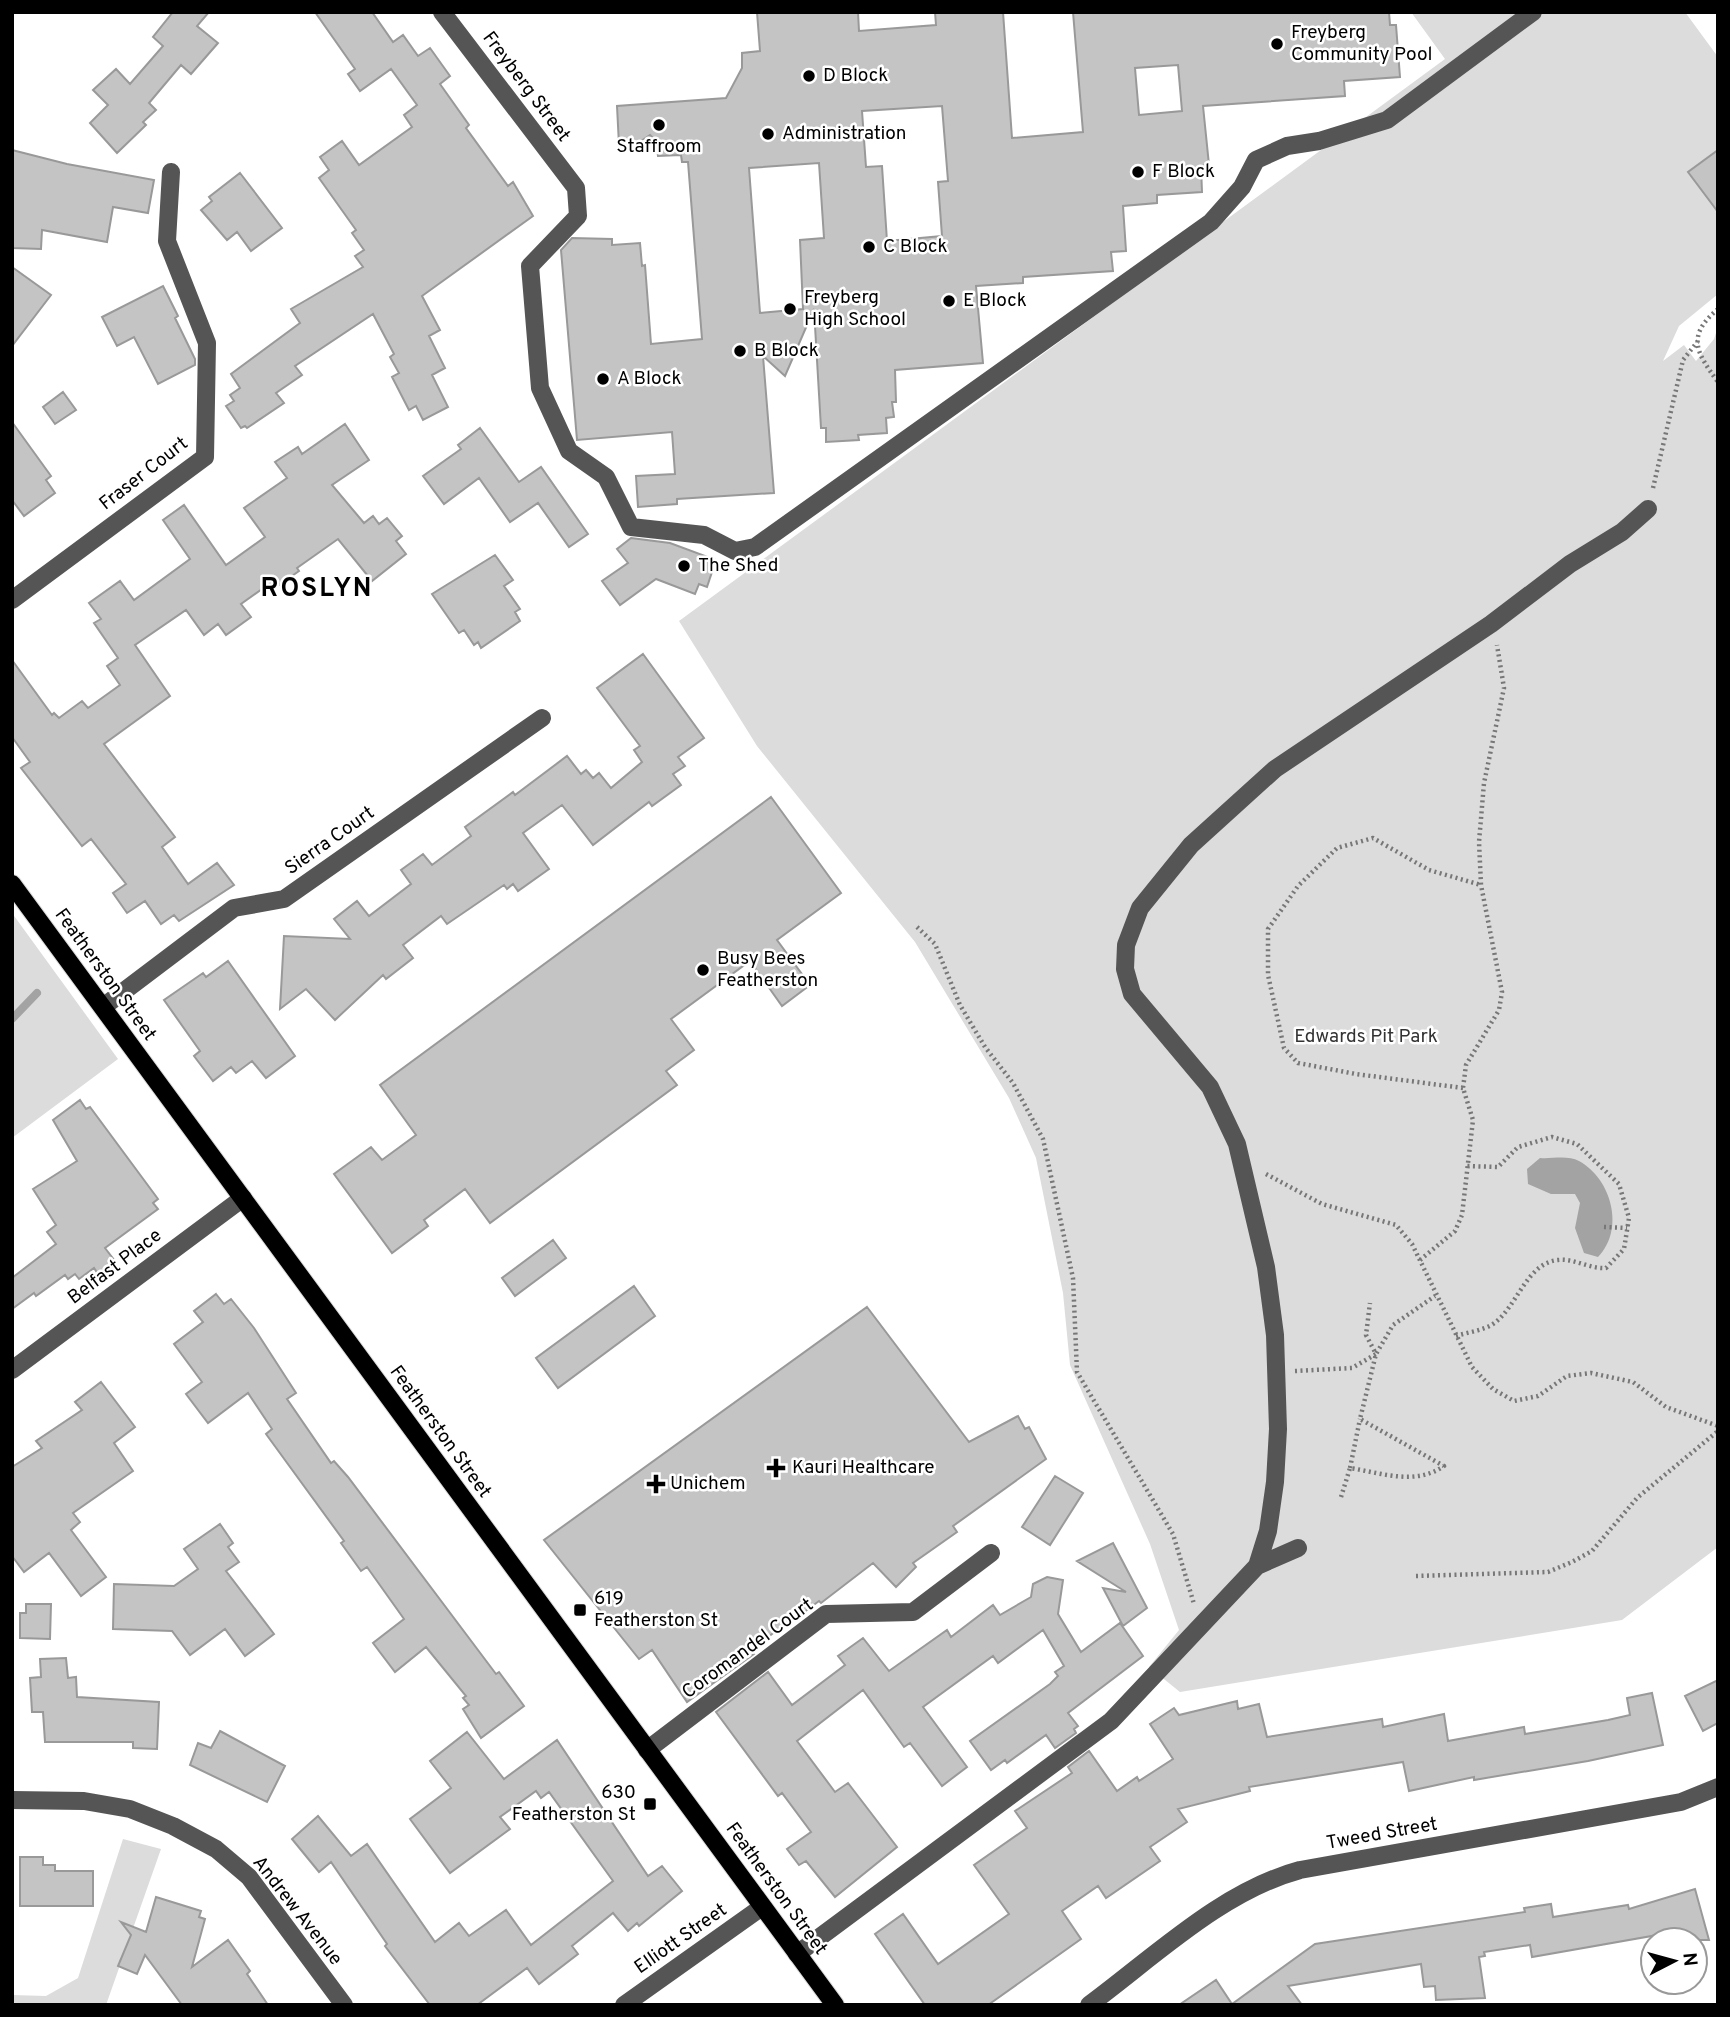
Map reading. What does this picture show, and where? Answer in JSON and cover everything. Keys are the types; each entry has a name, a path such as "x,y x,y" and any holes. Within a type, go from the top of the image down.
{"main road":[{"name":"Featherston Street","path":"13,888 835,2005"}],"street":[{"name":"Freyberg Street","path":"442,12 576,188 578,216 530,266 540,388 569,451 606,477 631,527 704,535 735,551 755,547 1212,222 1242,187 1256,160 1287,146 1319,141 1387,120 1533,12"},
{"name":"Fraser Court","path":"12,600 205,457 207,343 167,241 170,172"},
{"path":"797,1954 1111,1721 1257,1566 1268,1531 1275,1482 1275,1335 1266,1267 1237,1144 1210,1087 1132,994 1125,969 1126,946 1140,908 1191,845 1275,769 1491,624 1570,564 1622,532 1648,509"},
{"name":"Sierra Court","path":"103,1007 234,908 284,899 542,718"},
{"name":"Belfast Place","path":"12,1370 243,1198"},
{"path":"1257,1566 1298,1548"},
{"name":"Coromandel Court","path":"647,1750 826,1614 913,1612 991,1553"},
{"name":"Tweed Street","path":"1089,2005 1231,1899 1269,1879 1300,1870 1681,1802 1718,1787"},
{"name":"Andrew Avenue","path":"12,1800 84,1801 130,1809 173,1826 216,1849 249,1877 344,2005"},
{"name":"Elliott Street","path":"624,2005 762,1907"}],"path":[{"path":"1718,309 1701,323 1698,341 1698,355 1718,382"},
{"path":"1648,509 1683,360 1698,341"},
{"path":"1419,1260 1455,1231 1462,1215 1473,1120 1463,1088 1466,1065 1499,1010 1502,992 1481,885 1479,842 1484,783 1504,688 1503,669 1491,624"},
{"path":"1463,1088 1298,1063 1284,1048 1272,1001 1268,929 1298,887 1337,848 1373,838 1429,870 1481,885"},
{"path":"917,927 935,944 960,1004 985,1047 1013,1083 1044,1139 1073,1278 1077,1372 1173,1534 1187,1590 1196,1610 1207,1622"},
{"path":"1456,1336 1491,1326 1501,1318 1533,1274 1548,1262 1559,1259 1592,1268 1606,1268 1624,1249 1628,1228 1625,1198 1619,1184 1577,1144 1552,1137 1518,1147 1498,1167 1466,1166"},
{"path":"1237,1144 1257,1169 1280,1183 1322,1204 1396,1225 1419,1260 1472,1367 1493,1389 1514,1401 1538,1396 1567,1376 1591,1373 1633,1382 1666,1407 1718,1426"},
{"path":"1604,1227 1628,1228"},
{"path":"1341,1497 1376,1354 1393,1325 1435,1296"},
{"path":"1370,1303 1366,1335 1376,1354"},
{"path":"1276,1369 1312,1371 1352,1368 1376,1354"},
{"path":"1350,1468 1413,1479 1431,1475 1444,1466 1360,1419"},
{"path":"1416,1576 1548,1572 1573,1562 1592,1550 1637,1498 1718,1431"}],"green space":[{"name":"Edwards Pit Park","path":"1411,12 1685,12 1718,57 1718,294 1679,326 1663,361 1684,345 1696,361 1714,339 1718,327 1718,1547 1622,1620 1180,1692 1149,1667 1179,1630 1150,1544 1070,1365 1063,1293 1036,1158 1009,1098 915,942 757,746 679,621 1445,59"},
{"path":"12,913 118,1059 12,1138"},
{"path":"123,1839 161,1849 106,2005 12,2005 12,1995 46,1996 78,1978"}],"shaded area":[{"path":"1540,1158 1575,1159 1600,1180 1607,1192 1613,1220 1606,1246 1598,1257 1584,1253 1575,1228 1580,1203 1575,1194 1551,1194 1528,1184 1527,1169"}],"building":[{"path":"173,12 209,12 197,26 218,43 191,74 181,65 149,103 156,110 143,122 146,125 117,153 90,123 108,105 93,90 116,69 130,84 163,46 153,37"},
{"path":"315,12 372,12 393,42 403,35 418,56 430,48 450,76 440,84 469,125 466,128 508,186 513,182 533,216 422,296 440,330 429,336 445,368 432,375 448,407 423,420 416,406 409,410 392,377 399,373 390,357 394,354 373,314 295,366 302,375 276,393 284,403 247,428 241,428 226,406 234,401 230,395 240,388 231,374 300,323 291,309 363,267 355,256 364,250 352,233 356,230 319,178 329,170 320,157 342,141 359,165 412,127 404,115 417,105 391,69 360,91 348,74 355,69"},
{"path":"757,12 858,12 859,31 936,25 935,12 1003,12 1012,138 1083,132 1073,12 1389,12 1390,25 1396,25 1400,77 1344,81 1345,96 1203,106 1209,165 1201,166 1202,192 1157,195 1157,203 1123,206 1126,251 1111,252 1113,271 1023,277 1023,283 976,286 983,363 895,370 896,402 892,402 894,417 886,418 887,433 858,435 859,440 826,442 826,428 821,428 814,309 785,376 763,356 774,493 677,499 677,504 638,507 636,476 675,474 672,432 577,440 561,250 572,238 612,239 612,245 640,243 642,266 645,265 651,344 702,339 688,162 682,162 681,155 658,156 656,141 650,135 638,143 619,145 617,106 726,98 742,68 742,53 760,51","holes":["1178,65 1182,111 1139,115 1135,68","942,106 948,181 938,182 942,236 887,241 882,166 866,167 862,111","819,163 824,238 800,240 803,309 760,313 749,168"]},
{"path":"12,150 67,164 154,180 148,213 113,207 107,242 42,230 41,249 12,248"},
{"path":"1718,150 1718,212 1688,172"},
{"path":"240,173 282,228 251,251 237,232 227,240 201,210 212,201 209,197"},
{"path":"12,267 51,295 12,346"},
{"path":"163,286 178,316 175,318 195,359 195,365 158,384 134,337 117,346 102,317"},
{"path":"63,392 76,410 55,424 43,407"},
{"path":"12,422 51,476 46,480 55,493 24,516 12,500"},
{"path":"345,424 369,460 332,485 364,523 373,516 379,524 387,518 402,536 396,541 406,554 372,581 338,539 297,568 299,571 279,585 276,579 241,604 251,617 226,635 218,624 204,635 186,610 135,645 170,696 104,744 175,837 162,847 188,884 217,863 234,885 179,921 174,915 161,924 145,901 127,913 113,893 126,884 91,839 82,846 21,768 30,762 12,737 12,660 52,715 54,713 59,718 82,701 88,708 120,685 107,666 118,658 94,623 101,619 89,603 120,581 134,600 190,559 163,520 184,505 226,565 265,537 244,508 287,478 275,462 298,447 302,454"},
{"path":"480,428 519,482 541,467 588,534 569,547 538,503 510,522 479,478 444,504 423,476 461,449 458,445"},
{"path":"631,538 670,543 716,560 707,587 699,584 695,594 656,579 620,605 602,581 628,563 617,549"},
{"path":"495,555 513,580 504,586 520,609 515,612 520,621 481,648 478,642 474,645 464,630 459,633 432,594"},
{"path":"643,654 704,738 678,757 685,766 673,774 681,785 652,806 649,802 593,845 562,805 523,833 549,869 518,891 513,884 507,889 504,885 447,924 441,916 403,945 413,958 386,979 383,975 335,1020 306,989 280,1009 284,936 350,939 334,919 357,901 369,916 411,884 401,870 423,854 432,865 471,836 465,827 513,792 515,795 567,756 581,774 586,770 593,778 599,773 611,788 642,762 634,750 640,746 597,688"},
{"path":"771,797 841,893 777,940 810,985 782,1006 750,961 671,1019 694,1050 666,1071 677,1085 490,1223 465,1189 424,1220 428,1226 392,1253 334,1174 371,1147 382,1160 416,1135 380,1085"},
{"path":"228,961 295,1056 266,1078 252,1061 236,1073 231,1067 213,1081 194,1056 200,1051 164,1000 203,973 206,977"},
{"path":"80,1100 86,1109 90,1107 158,1199 153,1203 158,1209 105,1248 115,1261 98,1274 94,1268 79,1279 75,1274 68,1279 65,1275 12,1309 12,1278 56,1244 47,1232 56,1225 33,1189 77,1161 53,1120"},
{"path":"553,1240 566,1258 515,1296 502,1278"},
{"path":"634,1286 655,1316 558,1388 536,1358"},
{"path":"216,1294 224,1304 231,1299 254,1328 296,1393 287,1399 331,1463 334,1461 348,1477 496,1674 499,1672 524,1706 481,1738 463,1709 469,1705 463,1698 466,1696 426,1647 395,1672 373,1643 404,1619 367,1567 361,1571 341,1543 344,1541 266,1434 272,1429 248,1393 208,1423 186,1394 202,1382 174,1344 203,1322 194,1311"},
{"name":"Kauri Healthcare","path":"867,1307 969,1442 1018,1416 1025,1429 1029,1427 1046,1459 953,1526 957,1532 913,1563 916,1567 896,1587 873,1563 821,1603 819,1601 799,1616 797,1614 752,1650 754,1654 687,1702 652,1650 639,1659 544,1540"},
{"path":"101,1382 135,1427 114,1443 133,1471 73,1513 80,1522 71,1530 106,1577 81,1596 49,1553 24,1572 12,1556 12,1467 42,1448 36,1441 82,1410 75,1402"},
{"path":"1055,1476 1083,1493 1050,1545 1022,1527"},
{"path":"220,1524 233,1543 228,1547 239,1562 226,1571 274,1634 245,1656 225,1629 190,1655 172,1631 113,1629 114,1584 174,1586 198,1569 184,1549"},
{"path":"1113,1543 1147,1608 1123,1626 1103,1588 1126,1592 1077,1561"},
{"path":"1047,1577 1063,1580 1058,1614 1081,1652 1120,1623 1143,1656 1068,1713 1078,1726 1074,1729 1076,1733 1055,1748 1046,1735 1007,1763 1005,1760 991,1770 970,1741 1050,1684 1058,1676 1055,1672 1064,1666 1043,1630 998,1663 993,1656 923,1707 967,1767 942,1786 910,1743 904,1747 863,1690 797,1741 835,1792 848,1783 897,1847 835,1897 806,1861 799,1865 787,1849 811,1832 782,1793 778,1796 716,1712 768,1672 792,1705 845,1665 838,1656 863,1638 889,1671 947,1630 951,1637 993,1605 1000,1615 1031,1597 1033,1584"},
{"path":"26,1604 51,1604 50,1639 20,1638 20,1613 26,1613"},
{"path":"66,1658 68,1678 76,1677 77,1697 159,1702 157,1749 133,1748 133,1742 45,1742 43,1712 32,1712 30,1678 41,1677 40,1659"},
{"path":"1718,1680 1718,1723 1703,1731 1685,1696"},
{"path":"1652,1693 1663,1745 1588,1761 1474,1780 1474,1777 1409,1791 1403,1762 1249,1787 1250,1791 1178,1809 1187,1822 1150,1847 1160,1861 1106,1898 1098,1886 1062,1911 1081,1939 988,2005 925,2005 875,1934 903,1914 938,1964 1009,1914 974,1865 1027,1828 1015,1811 1072,1773 1068,1767 1089,1751 1117,1791 1137,1777 1139,1781 1173,1759 1150,1724 1174,1708 1179,1715 1237,1701 1238,1709 1259,1704 1267,1737 1382,1719 1383,1727 1444,1714 1448,1741 1524,1727 1525,1734 1630,1715 1627,1698"},
{"path":"220,1731 285,1766 267,1802 190,1765 198,1743 211,1748"},
{"path":"467,1732 504,1779 557,1740 648,1876 662,1866 682,1891 639,1926 637,1923 628,1931 613,1913 572,1946 578,1954 539,1984 527,1968 477,2005 430,2005 385,1946 387,1944 331,1862 319,1872 292,1839 318,1816 351,1856 367,1844 435,1942 459,1923 469,1936 506,1910 531,1945 613,1881 549,1792 541,1798 536,1791 500,1817 510,1829 450,1873 410,1819 451,1788 430,1761"},
{"path":"20,1857 43,1857 43,1865 55,1865 55,1871 93,1871 93,1906 20,1906"},
{"path":"1695,1889 1705,1926 1639,1926 1639,1938 1532,1957 1530,1945 1484,1952 1485,1956 1479,1957 1485,1998 1436,2000 1435,1986 1424,1987 1421,1964 1288,1986 1302,2005 1179,2005 1216,1980 1232,2004 1315,1944 1525,1912 1524,1908 1551,1904 1553,1917 1628,1905 1629,1909"},
{"path":"156,1897 201,1911 199,1917 205,1919 192,1967 228,1940 250,1971 247,1974 268,2005 182,2005 145,1955 137,1974 118,1966 131,1935 121,1922 146,1932"}],"waterway":[{"path":"12,1019 37,993"}],"place":[{"name":"Freyberg Community Pool","path":"1277,44"},
{"name":"D Block","path":"809,76"},
{"name":"Staffroom","path":"659,125"},
{"name":"Administration","path":"768,134"},
{"name":"F Block","path":"1138,172"},
{"name":"C Block","path":"869,247"},
{"name":"E Block","path":"949,301"},
{"name":"Freyberg High School","path":"790,309"},
{"name":"B Block","path":"740,351"},
{"name":"A Block","path":"603,379"},
{"name":"The Shed","path":"684,566"},
{"name":"Busy Bees Featherston","path":"703,970"},
{"name":"Kauri Healthcare","path":"776,1468"},
{"name":"Unichem","path":"656,1484"},
{"name":"619 Featherston St","path":"580,1610"},
{"name":"630 Featherston St","path":"650,1804"}],"district":[{"name":"ROSLYN","path":"317,589"}]}
